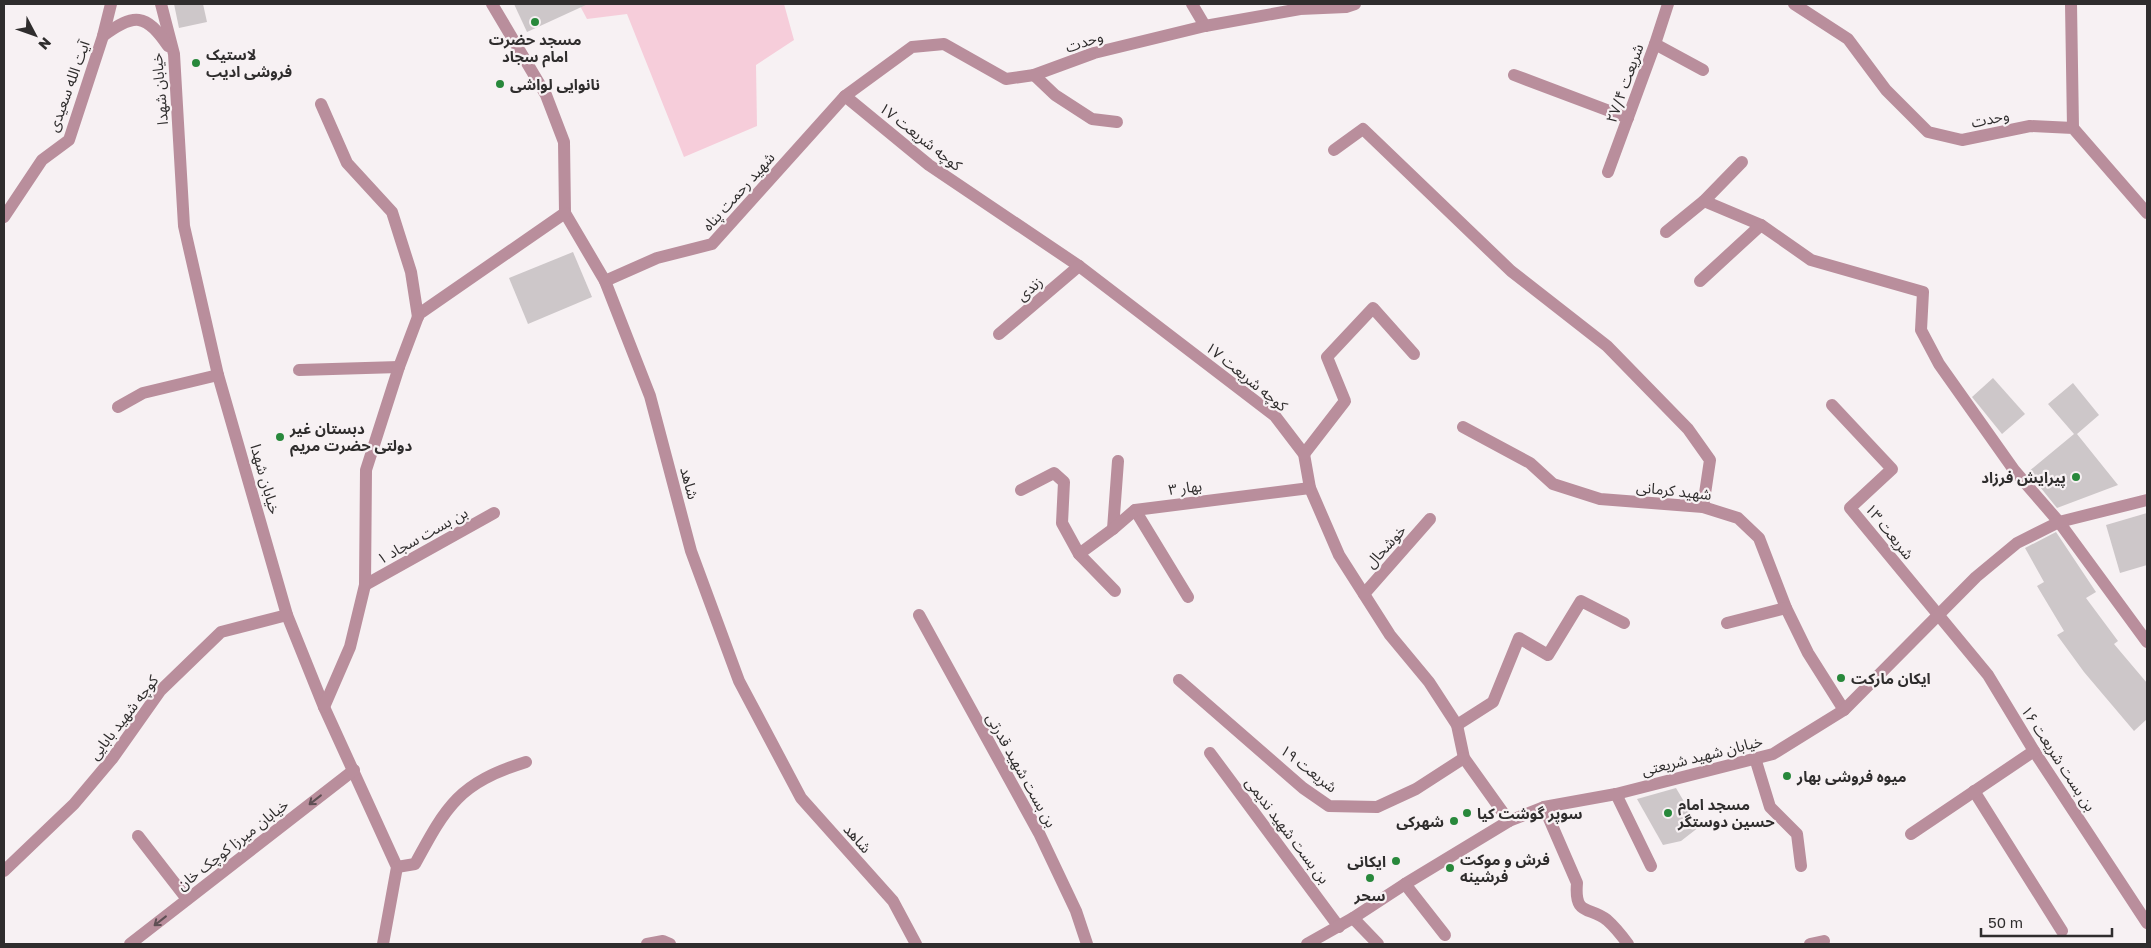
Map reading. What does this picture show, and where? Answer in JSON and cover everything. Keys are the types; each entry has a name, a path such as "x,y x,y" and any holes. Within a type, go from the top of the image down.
{"street":[{"name":"آیت الله سعیدی","path":"4,217 42,160 69,140 103,36 111,4"},
{"name":"خیابان شهدا","path":"161,4 174,54 184,226 218,375 265,533 287,615 324,708 354,770 396,868"},
{"name":"شاهد","path":"492,4 546,95 564,142 565,212 605,282 650,396 690,551 739,681 801,798 893,901 916,944"},
{"path":"1192,4 1205,26"},
{"name":"وحدت","path":"845,96 912,47 944,44 1006,79 1034,75 1094,53 1205,26 1300,9 1346,7 1355,4"},
{"name":"شریعت ۲۷/۴","path":"1608,172 1656,44 1668,4"},
{"name":"وحدت","path":"1794,4 1848,39 1886,90 1928,132 1962,140 2030,126 2073,128"},
{"path":"2071,4 2073,128 2147,213"},
{"path":"103,36 122,22 139,19 156,28 174,54"},
{"path":"1656,44 1703,70"},
{"path":"1034,75 1055,95 1092,120 1117,122"},
{"path":"1514,75 1628,118"},
{"name":"کوچه شریعت ۱۷","path":"845,96 928,165 1079,266 1275,416 1304,454 1310,488 1339,555 1390,635 1429,682 1457,725 1464,758 1508,821"},
{"name":"شهید رحمت پناه","path":"605,282 657,258 712,244 845,96"},
{"path":"321,104 346,163 392,212 411,272 418,317"},
{"path":"1334,150 1363,129 1511,271 1607,346 1688,430 1710,460 1704,506"},
{"path":"1666,232 1704,201 1742,162"},
{"path":"1704,201 1761,225 1810,260 1923,292 1921,330 1939,364 2014,470 2059,522 2147,642"},
{"path":"324,708 350,647 365,585 366,470 399,367 418,317 565,212"},
{"path":"1700,281 1761,225"},
{"name":"زندی","path":"999,334 1079,266"},
{"path":"1304,454 1345,401 1327,357 1374,308 1414,354"},
{"path":"299,370 399,367"},
{"path":"118,407 143,393 218,375"},
{"name":"شریعت ۱۳","path":"1832,405 1892,469 1850,508 1938,616"},
{"name":"شهید کرمانی","path":"1463,427 1530,463 1553,484 1600,499 1704,506 1738,518 1759,538 1786,608 1808,653 1844,710"},
{"path":"1113,529 1118,461"},
{"path":"1022,490 1054,474 1064,482 1062,523 1079,554 1115,591"},
{"name":"بهار ۳","path":"1135,510 1310,488"},
{"name":"خیابان شهید شریعتی","path":"1307,944 1339,927 1404,884 1508,821 1544,807 1616,794 1773,754 1844,710 1976,578 2016,543 2059,522 2147,500"},
{"path":"1079,554 1135,510 1188,598"},
{"name":"بن بست سجاد ۱","path":"365,585 494,513"},
{"name":"خوشحال","path":"1364,594 1430,519"},
{"path":"1457,725 1493,702 1519,638 1548,655 1581,601 1624,623"},
{"path":"1727,623 1786,608"},
{"name":"کوچه شهید بابایی","path":"4,871 74,804 112,759 160,691 221,632 287,615"},
{"name":"بن بست شهید قدرتی","path":"919,615 1039,833 1076,911 1087,944"},
{"name":"بن بست شریعت ۱۶","path":"1938,616 1988,675 2034,751 2143,907 2147,923"},
{"name":"شریعت ۱۹","path":"1179,680 1304,788 1329,806 1377,807 1416,789 1464,758"},
{"path":"1911,834 2034,751"},
{"name":"بن بست شهید ندیمی","path":"1210,753 1339,927"},
{"path":"1755,758 1770,807 1796,834 1801,866"},
{"path":"384,944 396,868 415,864 441,818 465,790 497,771 526,762"},
{"name":"خیابان میرزا کوچک خان","path":"130,944 354,770"},
{"path":"1974,791 2062,931"},
{"path":"1616,794 1651,866"},
{"path":"1544,807 1577,883 1576,896 1585,910 1606,919 1628,944"},
{"path":"138,836 187,899"},
{"path":"1404,884 1445,935"},
{"path":"1353,918 1378,944"},
{"path":"646,944 663,941 670,944"},
{"path":"1810,944 1824,941"}],"shaded area":[{"path":"579,4 784,4 794,40 756,65 757,126 684,157 627,14 587,19"}],"building":[{"path":"174,4 203,4 207,22 179,28"},
{"name":"مسجد حضرت امام سجاد","path":"514,4 588,4 527,32"},
{"path":"573,252 592,297 528,324 509,278"},
{"path":"1993,378 2025,414 2002,434 1972,397"},
{"path":"2073,383 2099,415 2077,434 2118,485 2057,508 2028,472 2074,434 2048,404"},
{"path":"2147,513 2147,565 2120,573 2106,525"},
{"path":"2056,532 2096,592 2086,598 2118,641 2114,644 2147,683 2147,719 2134,731 2084,672 2057,635 2064,631 2037,586 2044,582 2025,548"},
{"name":"مسجد امام حسین دوستگر","path":"1676,788 1699,827 1681,841 1663,845 1637,799"}],"place":[{"name":"مسجد حضرت امام سجاد","path":"535,22"},
{"name":"لاستیک فروشی ادیب","path":"196,63"},
{"name":"نانوایی لواشی","path":"500,84"},
{"name":"دبستان غیر دولتی حضرت مریم","path":"280,437"},
{"name":"پیرایش فرزاد","path":"2076,477"},
{"name":"ایکان مارکت","path":"1841,678"},
{"name":"میوه فروشی بهار","path":"1787,776"},
{"name":"سوپر گوشت کیا","path":"1467,813"},
{"name":"مسجد امام حسین دوستگر","path":"1668,813"},
{"name":"شهرکی","path":"1454,821"},
{"name":"ایکانی","path":"1396,861"},
{"name":"فرش و موکت فرشینه","path":"1450,868"},
{"name":"سحر","path":"1370,878"}]}
